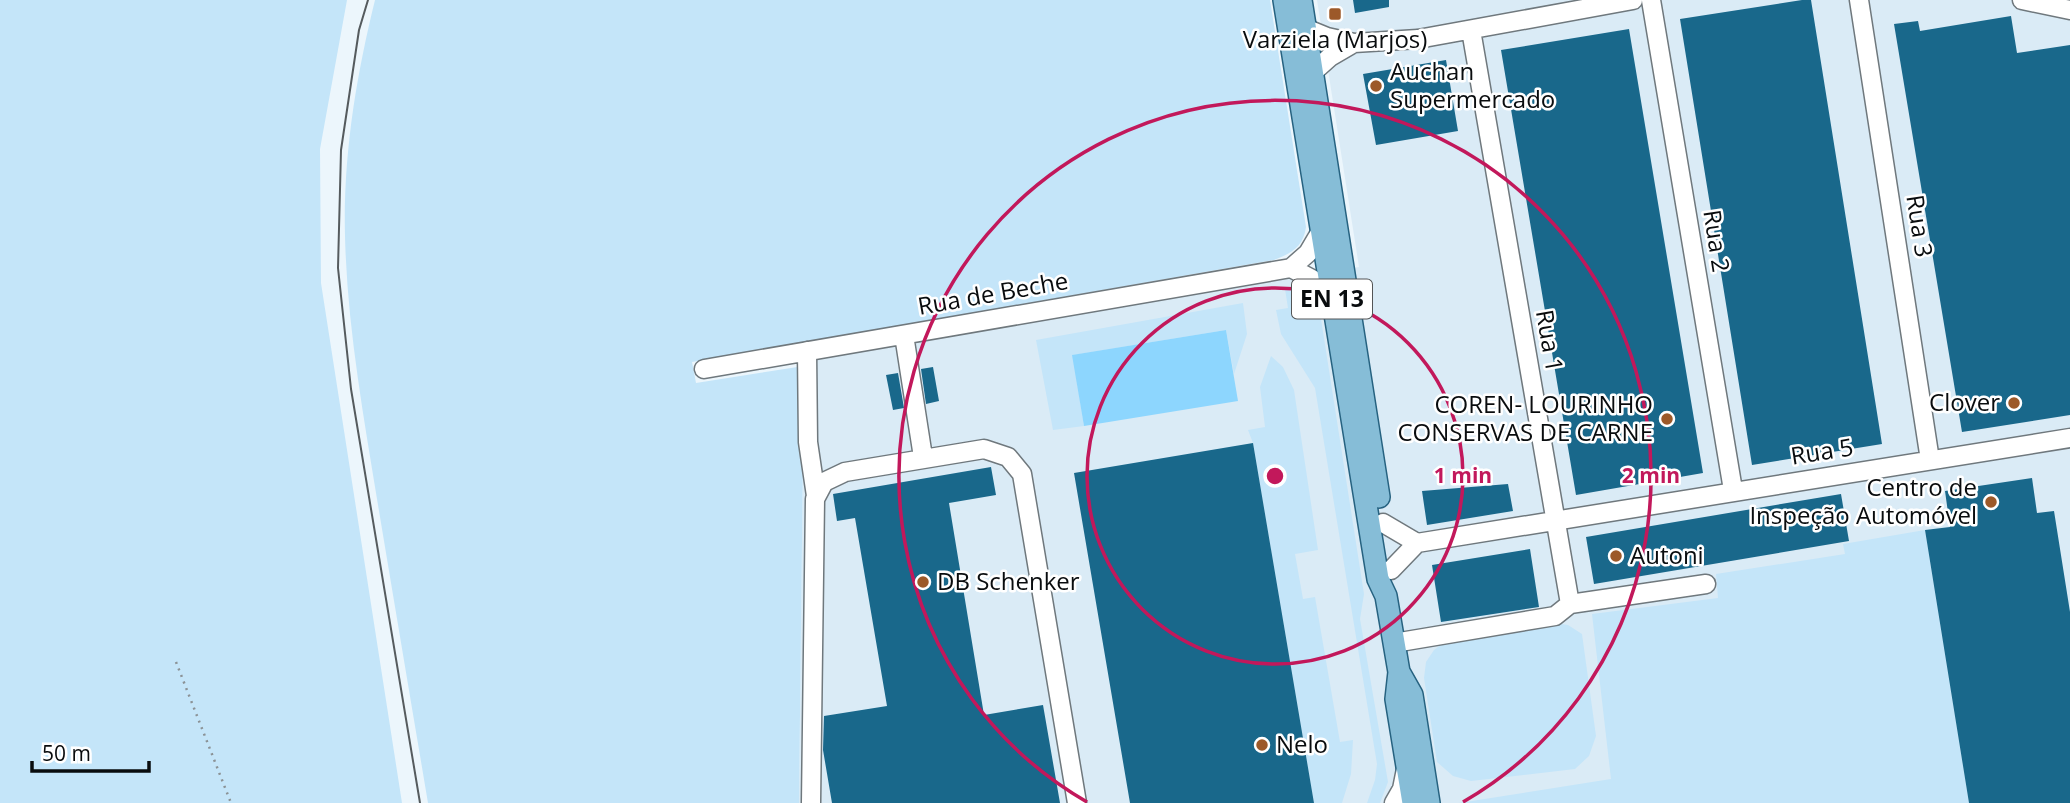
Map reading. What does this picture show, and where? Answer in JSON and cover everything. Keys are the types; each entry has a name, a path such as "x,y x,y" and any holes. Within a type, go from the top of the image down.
{"main road":[{"name":"EN 13","path":"1284,0 1378,579 1386,596 1399,672 1396,699 1413,803"},
{"path":"1293,0 1299,23 1305,28"},
{"name":"EN 13","path":"1301,0 1391,570 1386,596"},
{"name":"EN 13","path":"1399,672 1412,695 1429,803"}],"street":[{"path":"1305,28 1327,37 1354,43 1418,39 1633,0"},
{"name":"Rua 2","path":"1651,0 1733,490"},
{"name":"Rua 3","path":"1859,0 1930,460"},
{"path":"2022,0 2070,10"},
{"name":"Rua 1","path":"1471,30 1570,604"},
{"path":"1311,74 1329,57 1354,43"},
{"path":"1321,231 1308,253 1292,268 1331,294"},
{"name":"Rua de Beche","path":"704,369 1292,268"},
{"path":"904,335 923,457"},
{"path":"807,351 808,442 816,496 811,803"},
{"name":"Rua 5","path":"1417,543 1555,522 1733,490 2070,438"},
{"path":"816,496 824,482 845,472 984,449 1008,457 1022,474 1077,803"},
{"path":"1383,523 1417,543 1391,570"},
{"path":"1394,643 1555,616 1570,604 1706,584"},
{"path":"1394,803 1402,789 1407,765"}],"path":[{"path":"176,662 231,803"}],"shaded area":[{"path":"0,0 347,0 320,149 321,283 402,803 0,803"},
{"path":"375,0 1270,0 1305,234 1296,248 1274,260 692,362 696,383 804,366 799,803 428,803 361,401 346,269 345,206 349,146 362,58"},
{"path":"1317,0 2070,0 2070,803 799,803 804,359 1359,267"},
{"path":"1297,288 1314,301 1321,319 1364,594 1360,619 1388,782 1380,803 1367,803 1377,764 1315,388 1281,334 1276,310 1288,308 1285,289"},
{"path":"1243,303 1247,334 1234,374 1226,330 1073,355 1084,426 1053,430 1036,340"},
{"path":"1271,356 1283,367 1294,390 1318,550 1295,554 1303,599 1315,597 1340,742 1353,740 1351,774 1342,803 1314,803 1253,443 1248,430 1265,427 1260,387"},
{"path":"1925,530 1969,803 1459,803 1611,779 1592,614 1718,598 1716,574 1845,554 1843,544"},
{"path":"1555,623 1568,625 1582,634 1596,736 1589,756 1575,769 1471,781 1453,776 1437,762 1424,678 1426,662 1434,650 1446,641"}],"water":[{"path":"1226,330 1238,401 1084,426 1072,355"}],"building":[{"path":"1353,0 1389,0 1389,7 1355,13"},
{"path":"1811,0 1882,444 1752,465 1680,19"},
{"path":"2011,16 2017,53 2070,45 2070,415 1962,432 1894,24 1918,21 1920,31"},
{"path":"1629,29 1703,473 1576,495 1501,50"},
{"path":"1446,60 1458,131 1376,145 1363,74"},
{"path":"933,367 939,401 926,404 921,369"},
{"path":"898,373 904,408 893,410 886,375"},
{"path":"1253,443 1314,803 1130,803 1074,473"},
{"path":"991,467 996,495 949,503 984,715 1043,705 1060,803 832,803 823,750 824,716 887,706 855,518 837,521 833,494"},
{"path":"2032,478 2037,513 2054,511 2070,612 2070,803 1969,803 1925,530 1950,527 1945,491"},
{"path":"1508,484 1513,511 1427,525 1422,491"},
{"path":"1841,494 1849,541 1594,584 1586,537"},
{"path":"1530,549 1539,607 1441,622 1432,565"}],"tram line":[{"path":"368,0 359,30 341,150 338,268 351,389 420,803"}],"place":[{"name":"Varziela (Marjos)","path":"1335,14"},
{"name":"Auchan Supermercado","path":"1376,86"},
{"name":"Clover","path":"2014,403"},
{"name":"COREN- LOURINHO CONSERVAS DE CARNE","path":"1667,419"},
{"name":"Centro de Inspeção Automóvel","path":"1991,502"},
{"name":"Autoni","path":"1616,556"},
{"name":"DB Schenker","path":"923,582"},
{"name":"Nelo","path":"1262,745"}]}
